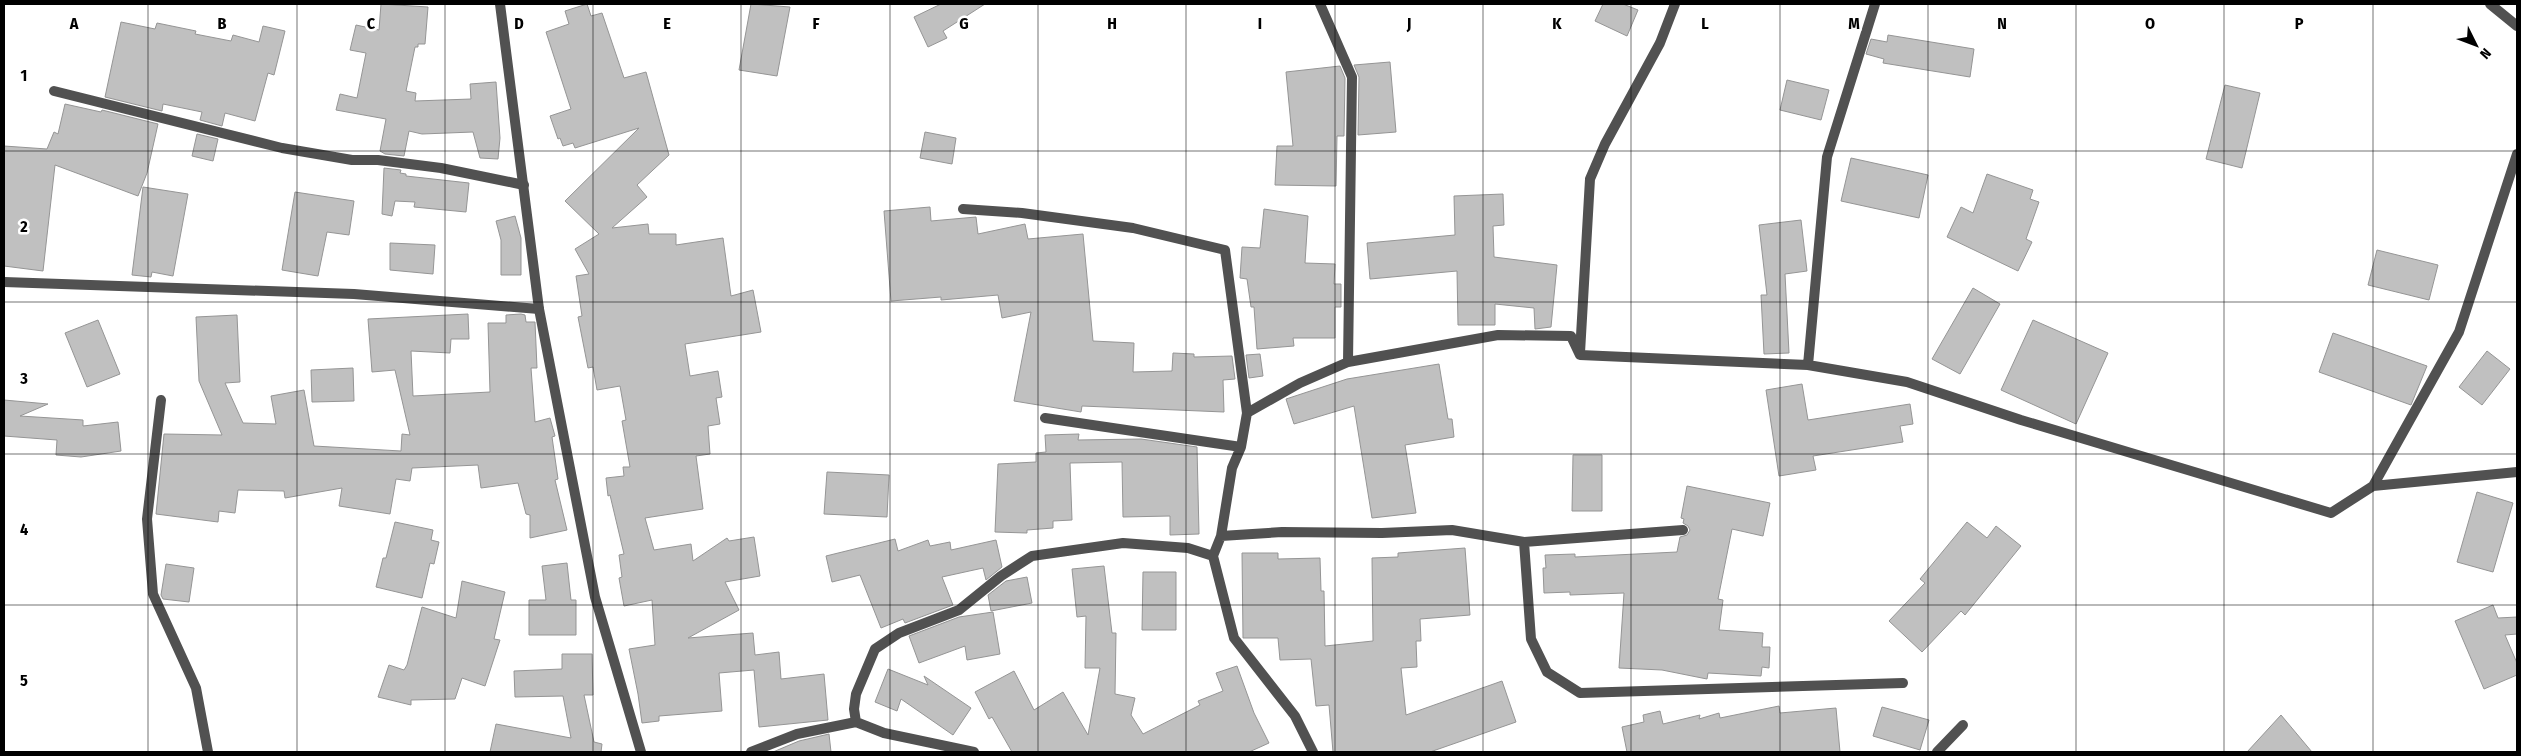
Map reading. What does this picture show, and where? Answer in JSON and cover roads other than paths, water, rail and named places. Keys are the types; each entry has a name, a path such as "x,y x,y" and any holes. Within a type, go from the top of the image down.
{"street":[{"path":"500,4 539,309 596,597 641,752"},
{"path":"1320,4 1352,77 1348,362"},
{"path":"1580,355 1590,180 1605,144 1660,43 1675,4"},
{"path":"1808,365 1826,157 1874,4"},
{"path":"2490,4 2517,26"},
{"path":"54,91 282,148 352,160 378,160 441,168 524,185"},
{"path":"1580,355 1808,365 1907,382 2021,420 2331,513 2372,486 2459,332 2517,154"},
{"path":"963,209 1022,213 1133,228 1225,250 1247,413 1242,447 1232,468 1221,536 1212,556 1234,638 1295,716 1313,752"},
{"path":"4,282 354,294 539,309"},
{"path":"1247,413 1300,383 1348,362 1498,336 1571,336 1580,355"},
{"path":"161,400 147,519 153,594 196,688 208,752"},
{"path":"1045,418 1242,447"},
{"path":"2372,486 2517,472"},
{"path":"1221,536 1282,532 1382,533 1452,530 1524,542 1683,530"},
{"path":"1524,542 1531,639 1547,672 1580,693 1903,683"},
{"path":"856,722 854,709 856,694 875,649 899,633 959,610 1001,576 1032,556 1122,543 1188,548 1212,556"},
{"path":"751,752 797,734 856,722 884,733 974,752"},
{"path":"1937,752 1963,725"}]}
